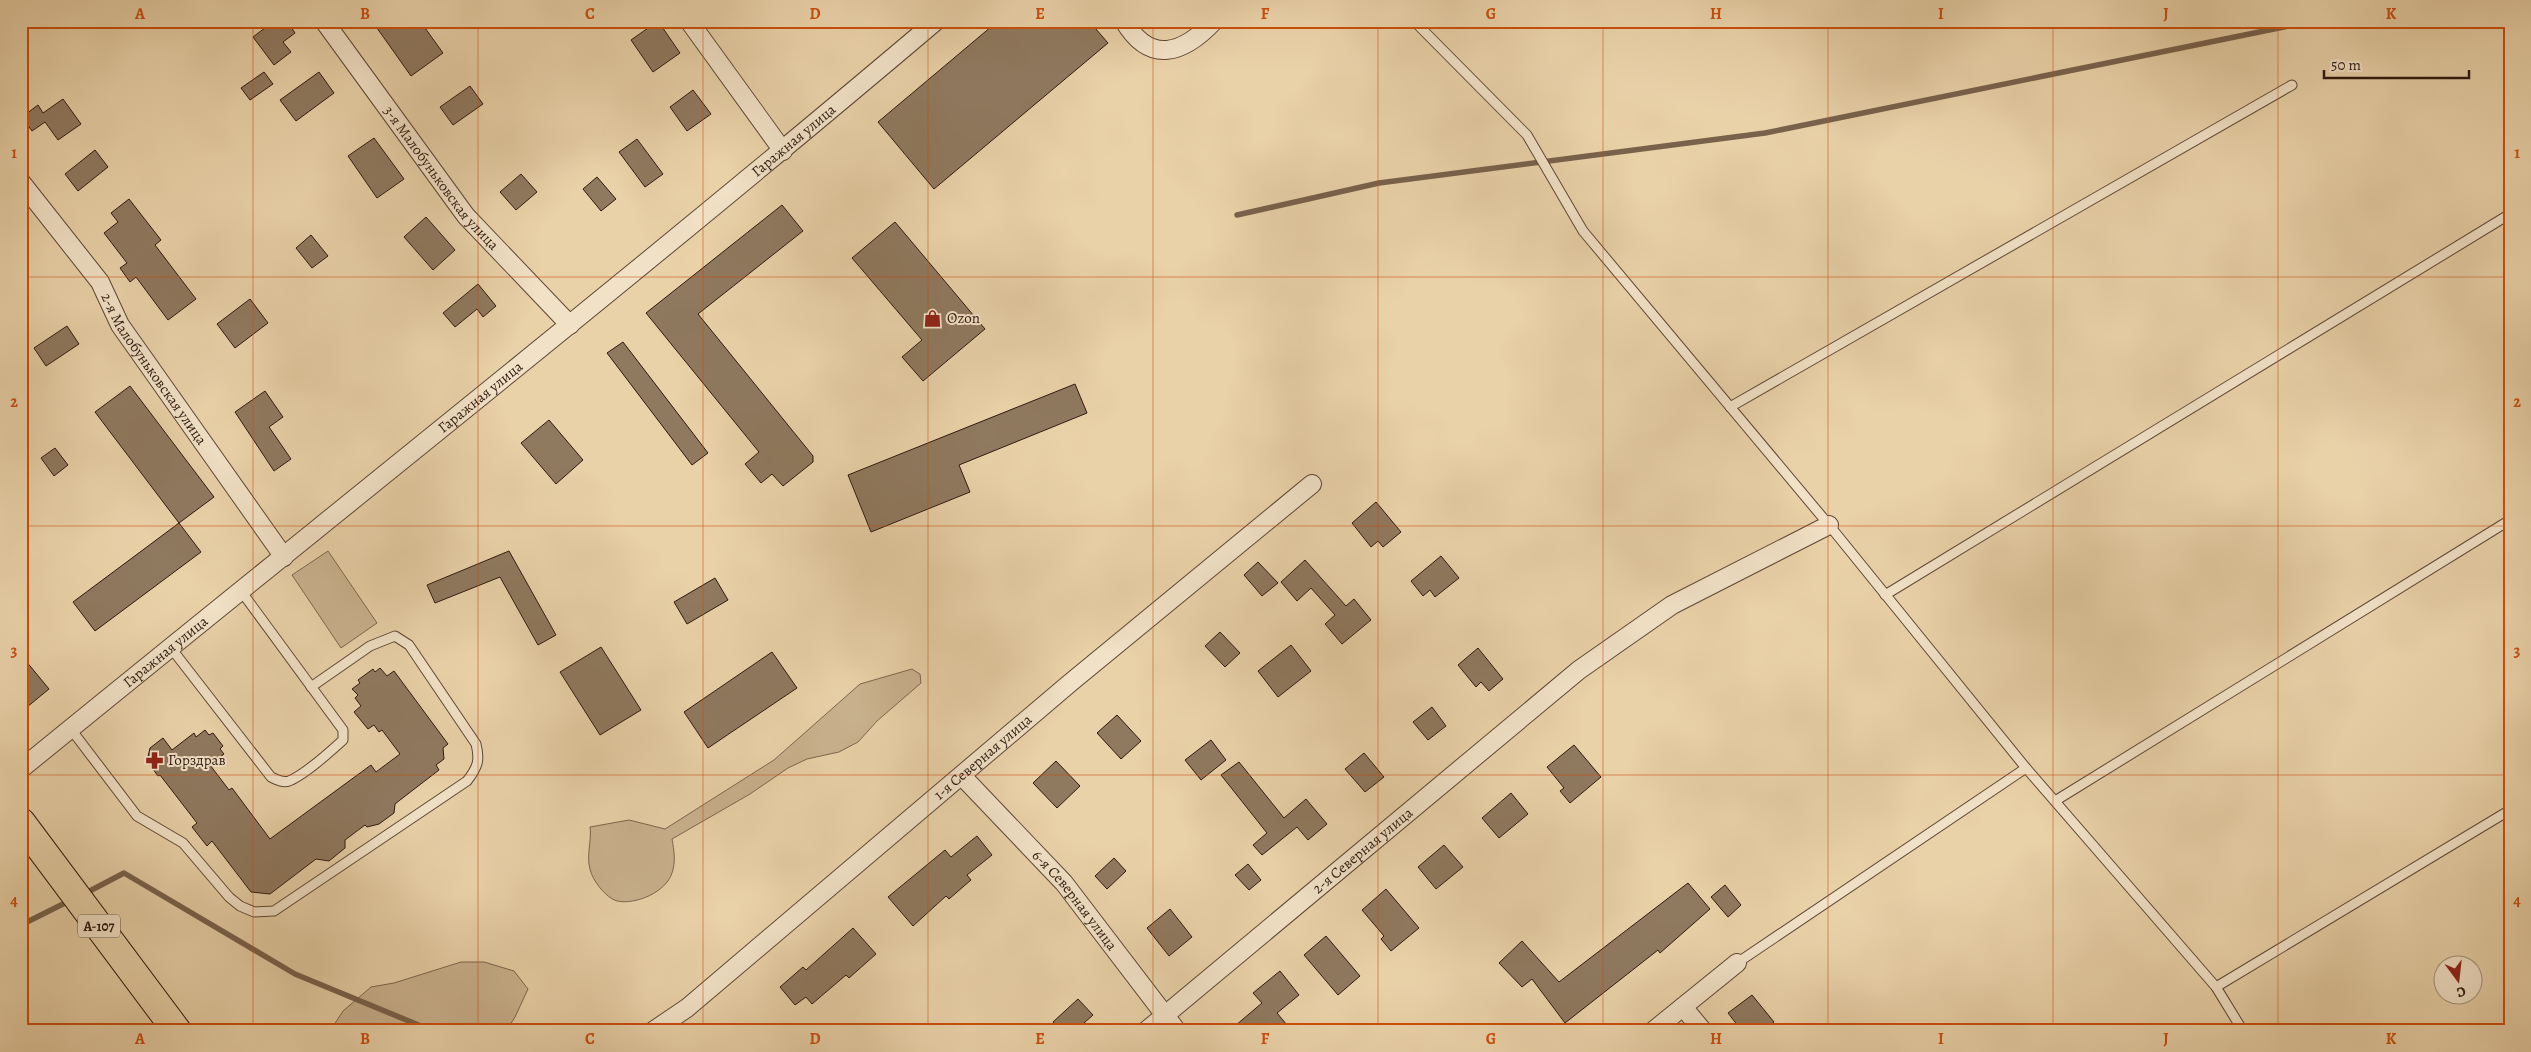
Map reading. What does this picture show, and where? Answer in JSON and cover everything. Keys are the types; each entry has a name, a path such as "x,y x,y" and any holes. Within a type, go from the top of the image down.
{"highway":[{"name":"А-107","path":"21,822 177,1031"}],"street":[{"name":"3-я Малобуньковская улица","path":"324,21 466,216 570,325"},
{"path":"689,21 783,150"},
{"name":"Гаражная улица","path":"21,769 570,325 936,21"},
{"path":"1124,21 1140,42 1149,48 1160,50 1177,49 1189,44 1214,21"},
{"name":"2-я Малобуньковская улица","path":"21,182 100,282 120,325 284,557"},
{"name":"1-я Северная улица","path":"653,1031 687,1008 962,776 1070,682 1312,484"},
{"name":"2-я Северная улица","path":"1146,1031 1579,670 1672,605 1829,525"},
{"name":"6-я Северная улица","path":"962,776 1064,883 1178,1031"},
{"path":"1653,1031 1737,963"},
{"path":"1683,1008 1703,1031"}],"lane":[{"path":"1414,21 1527,135 1583,231 1829,525 2026,768 2216,987 2243,1031"},
{"path":"1730,406 2292,86"},
{"path":"1886,595 2510,214"},
{"path":"2055,801 2510,520"},
{"path":"171,648 271,777 280,782 289,781 330,752 343,740 343,730 241,591"},
{"path":"70,728 136,816 184,842 229,897 240,906 254,912 274,911 467,781 476,770 480,760 476,744 409,645 395,636 370,646 311,687"},
{"path":"1737,963 2026,768"},
{"path":"2216,987 2510,810"}],"shaded area":[{"path":"328,551 377,623 341,648 292,575"},
{"path":"912,669 920,674 921,683 877,721 858,742 839,752 807,759 788,768 750,794 672,839 674,860 672,873 664,886 657,891 649,896 633,901 617,901 608,896 597,883 591,873 589,864 590,827 629,820 665,829 774,760 860,684"},
{"path":"461,962 484,962 514,971 528,989 506,1031 330,1031 343,1011 371,987 394,983"}],"building":[{"path":"274,21 287,21 295,33 283,42 291,52 274,65 253,37"},
{"path":"372,21 420,21 443,53 411,76"},
{"path":"658,21 680,53 653,72 631,40"},
{"path":"998,21 1089,21 1108,43 934,189 878,122"},
{"path":"264,72 273,84 250,100 241,88"},
{"path":"319,72 334,93 296,121 280,100"},
{"path":"470,86 483,104 453,125 440,107"},
{"path":"693,90 711,114 687,131 670,107"},
{"path":"63,99 81,124 58,140 45,122 32,131 22,117 38,105 43,113"},
{"path":"374,138 404,179 377,198 348,156"},
{"path":"637,139 663,174 645,187 619,152"},
{"path":"95,150 108,167 78,191 65,174"},
{"path":"521,174 537,192 516,210 500,192"},
{"path":"597,177 616,199 601,211 583,189"},
{"path":"129,199 161,240 155,245 196,299 168,320 136,277 130,282 120,268 127,263 104,233 118,222 111,213"},
{"path":"782,205 803,231 698,314 813,456 813,462 783,486 772,474 761,483 745,464 759,452 646,313"},
{"path":"426,217 455,250 433,270 404,237"},
{"path":"895,222 985,329 923,381 902,357 922,340 852,258"},
{"path":"311,235 328,256 312,268 296,248"},
{"path":"478,284 496,306 483,317 477,309 455,327 443,313"},
{"path":"250,299 268,323 235,348 217,324"},
{"path":"67,326 79,344 46,366 34,348"},
{"path":"623,342 708,453 692,465 607,353"},
{"path":"1075,384 1087,413 959,465 970,492 871,532 848,475"},
{"path":"130,386 214,497 179,523 95,412"},
{"path":"265,391 283,417 269,427 291,459 274,471 235,412"},
{"path":"549,420 583,460 556,484 521,443"},
{"path":"55,448 68,465 54,476 41,458"},
{"path":"1376,502 1401,532 1383,547 1378,541 1371,547 1352,523"},
{"path":"179,523 201,552 95,631 73,602"},
{"path":"509,551 556,635 538,645 500,577 435,603 427,585"},
{"path":"1441,556 1459,578 1435,597 1430,590 1423,596 1411,581"},
{"path":"1305,560 1346,606 1354,599 1371,620 1342,644 1325,624 1335,615 1311,588 1297,601 1281,582"},
{"path":"1258,562 1278,583 1262,596 1244,575"},
{"path":"715,578 728,600 687,624 674,602"},
{"path":"1220,632 1240,653 1225,667 1205,646"},
{"path":"1291,645 1311,671 1278,697 1258,671"},
{"path":"601,647 641,710 600,735 560,672"},
{"path":"1478,648 1503,679 1489,691 1481,682 1476,687 1458,665"},
{"path":"772,652 797,688 708,748 684,712"},
{"path":"21,655 49,689 21,712"},
{"path":"380,668 387,676 394,671 448,744 443,748 444,759 436,765 439,770 395,804 394,813 379,824 367,827 365,825 345,840 345,848 329,861 316,859 270,894 251,892 212,841 207,846 192,827 197,823 147,761 150,748 163,738 172,750 194,733 196,737 205,730 209,735 213,733 223,746 220,749 224,754 210,765 229,790 232,788 270,839 371,765 376,772 400,754 382,730 379,732 374,725 368,729 354,712 361,706 355,698 358,695 352,689 360,683 358,680 373,669 375,672"},
{"path":"1432,707 1446,726 1428,740 1413,722"},
{"path":"1117,715 1141,741 1121,759 1097,733"},
{"path":"1211,740 1226,760 1201,780 1185,760"},
{"path":"1574,745 1601,777 1570,803 1560,791 1564,788 1547,767"},
{"path":"1364,753 1384,777 1365,792 1345,769"},
{"path":"1056,761 1080,786 1057,808 1033,783"},
{"path":"1239,762 1284,818 1306,799 1327,824 1308,840 1297,827 1262,855 1253,845 1267,833 1221,775"},
{"path":"1511,793 1528,814 1499,838 1482,818"},
{"path":"977,836 992,855 967,875 971,880 949,899 946,896 913,926 888,897 945,850 951,857"},
{"path":"1444,845 1463,867 1436,889 1418,867"},
{"path":"1114,858 1126,871 1107,889 1095,876"},
{"path":"1248,864 1261,880 1249,890 1235,875"},
{"path":"1688,883 1710,909 1660,953 1658,950 1565,1023 1532,979 1522,987 1499,963 1522,941 1559,982"},
{"path":"1725,885 1741,905 1728,917 1711,897"},
{"path":"1386,889 1419,928 1391,951 1381,939 1384,936 1362,910"},
{"path":"1170,909 1192,937 1169,956 1147,928"},
{"path":"853,928 876,954 849,978 846,975 812,1004 806,997 795,1005 780,987 803,967 806,970"},
{"path":"1326,936 1360,976 1338,995 1304,955"},
{"path":"1280,971 1299,995 1277,1013 1292,1031 1229,1031 1262,1003 1253,993"},
{"path":"1752,995 1774,1022 1763,1031 1742,1031 1728,1013"},
{"path":"1078,999 1093,1015 1075,1031 1062,1031 1053,1022"}],"waterway":[{"path":"1237,215 1379,183 1765,133 2313,21"},
{"path":"84,894 124,873 295,974 433,1031"},
{"path":"21,925 71,900"}],"place":[{"name":"Ozon","path":"933,318"},
{"name":"Горздрав","path":"154,760"}]}
